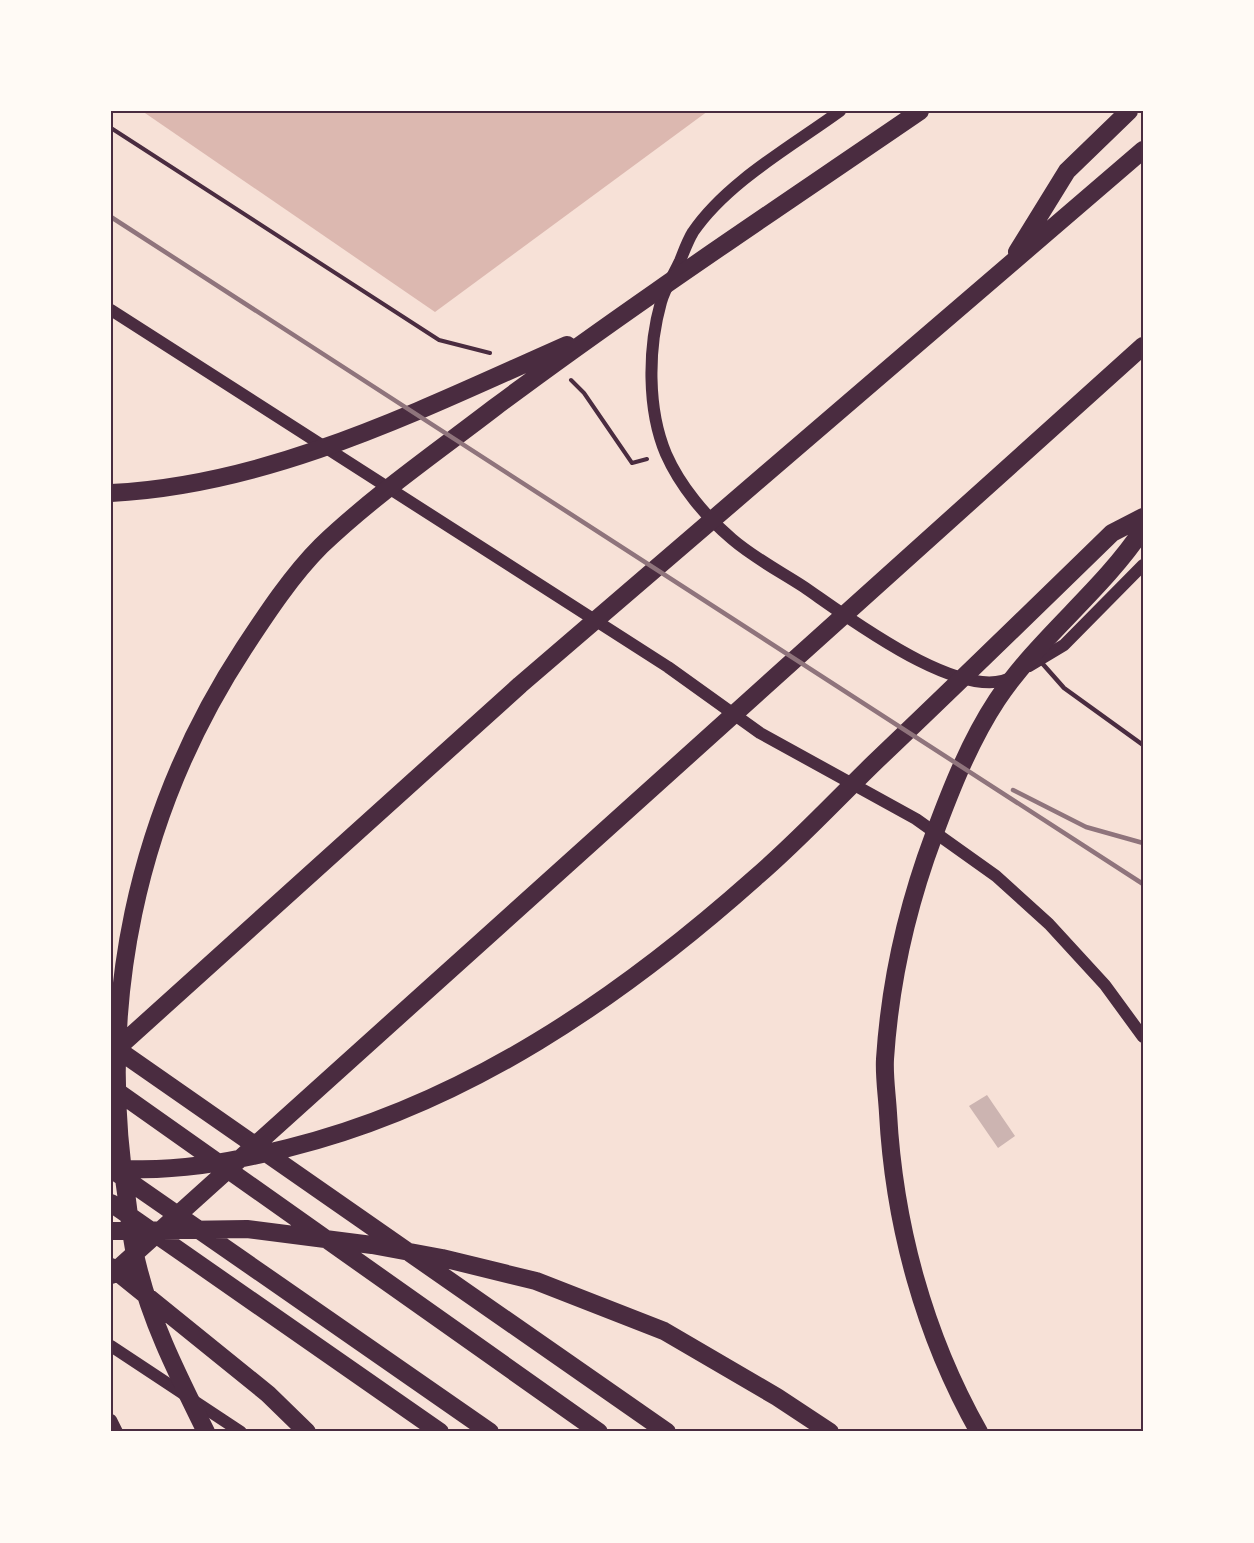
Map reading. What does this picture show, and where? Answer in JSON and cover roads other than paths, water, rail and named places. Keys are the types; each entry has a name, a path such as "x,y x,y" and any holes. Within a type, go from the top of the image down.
{"highway":[{"path":"206,1432 155,1322 137,1266 116,1122 115,1067 118,999 128,933 148,855 172,782 226,676 264,616 320,548 422,462 596,332 920,111"},
{"path":"1007,267 1067,171 1129,111"},
{"path":"111,1054 520,685 1143,150"},
{"path":"111,492 145,491 236,474 325,447 596,332"},
{"path":"111,1275 308,1095 1143,346"},
{"path":"111,1168 146,1171 239,1160 337,1136 424,1104 529,1047 605,999 756,877 1112,533 1143,517"},
{"path":"979,1432 953,1387 909,1259 892,1172 885,1061 895,975 918,878 946,800 998,700 1056,630 1128,552 1143,529"},
{"path":"111,1044 668,1432"},
{"path":"111,1088 599,1432"},
{"path":"111,1168 490,1432"},
{"path":"111,1203 440,1432"},
{"path":"111,1231 247,1229 407,1251 536,1281 664,1331 777,1397 830,1432"},
{"path":"111,1267 260,1387 307,1432"}],"main road":[{"path":"840,111 730,191 693,232 661,300 654,334 653,375 656,420 666,453 700,507 734,540 893,647 957,677 980,681 1008,679 1064,645 1143,564"},
{"path":"111,310 668,667 760,733 916,819 987,869 1049,924 1105,985 1143,1036"},
{"path":"111,1346 241,1432"},
{"path":"111,1420 117,1432"}],"lane":[{"path":"1040,660 1064,688 1143,745"}],"railway":[{"path":"111,217 1143,884"},
{"path":"1013,790 1086,827 1143,843"}]}
